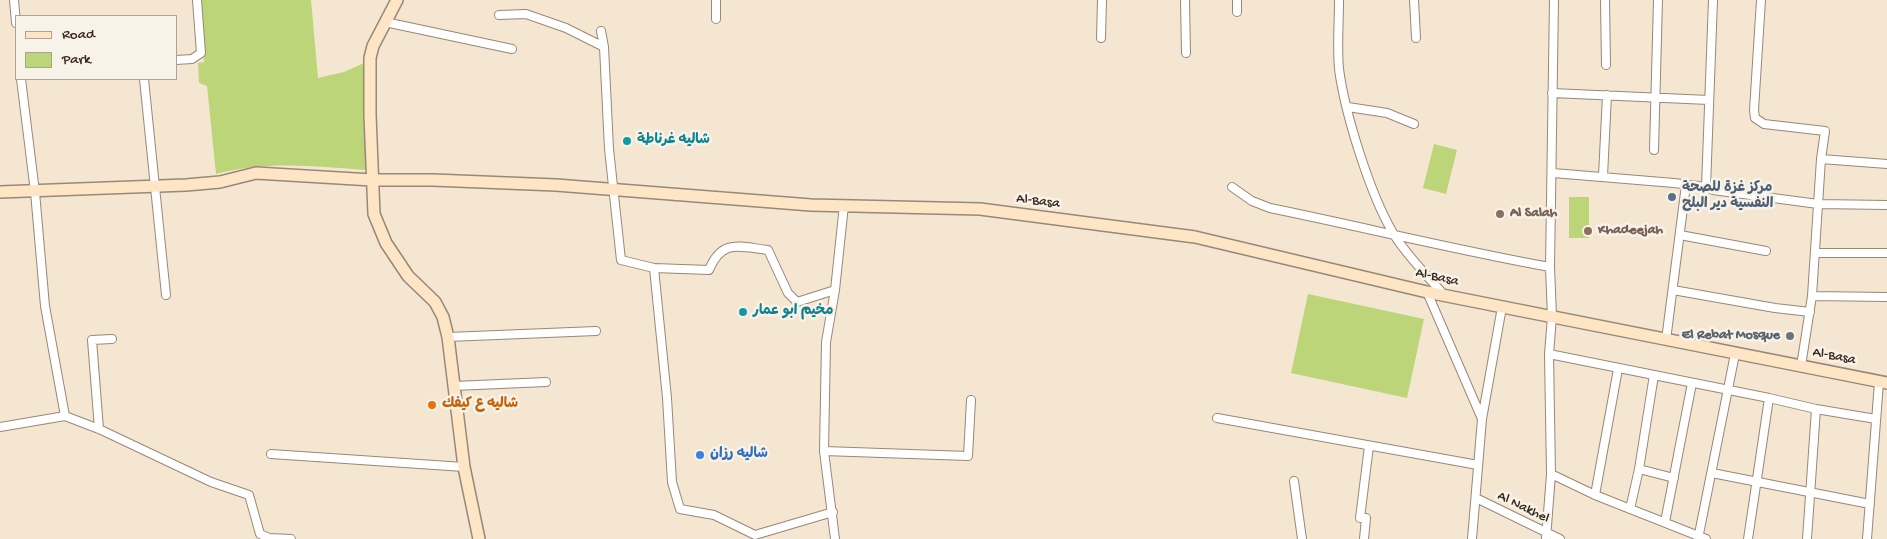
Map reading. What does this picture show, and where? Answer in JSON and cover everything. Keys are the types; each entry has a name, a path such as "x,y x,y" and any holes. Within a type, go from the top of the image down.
{"street":[{"path":"14,0 15,15"},
{"path":"178,60 192,59 201,53 197,0"},
{"path":"397,0 373,46 370,58 374,214 386,243 408,276 435,302 443,317 448,338 464,467 479,539"},
{"path":"716,0 716,18"},
{"path":"1101,38 1102,0"},
{"path":"1185,0 1186,54"},
{"path":"1237,0 1237,12"},
{"path":"1339,0 1339,67 1348,107 1378,203 1393,234 1444,295"},
{"path":"1414,0 1416,38"},
{"path":"1546,536 1551,474 1548,354 1552,317 1550,267 1553,173 1554,0"},
{"path":"1605,0 1606,65"},
{"path":"1654,150 1658,0"},
{"path":"1706,187 1713,0"},
{"path":"1761,0 1754,116 1756,120 1764,124 1825,131 1821,159 1812,296 1801,366"},
{"path":"499,15 526,14 566,28 604,47"},
{"path":"385,22 512,49"},
{"path":"601,31 604,47 609,149 621,260 654,268 709,270 715,255 729,246 768,250 788,293 797,302 835,290"},
{"path":"21,80 35,192 45,306 65,416"},
{"path":"144,80 166,295"},
{"path":"1552,93 1709,100"},
{"path":"1603,176 1606,95"},
{"path":"1348,107 1387,113 1414,124"},
{"path":"1821,159 1887,164"},
{"name":"Al-Basa","path":"0,192 155,187 220,182 256,173 372,180 538,184 614,192 811,205 980,209 1195,237 1427,292 1883,382"},
{"path":"1553,173 1686,184 1713,190 1818,204 1887,205"},
{"path":"1666,340 1686,184"},
{"path":"1232,187 1252,201 1270,208 1393,234 1463,252 1550,267"},
{"path":"835,539 824,451 826,342 835,290 844,205"},
{"path":"1680,235 1766,251"},
{"path":"1815,253 1887,253"},
{"path":"654,268 667,398 672,482 680,509 714,516 755,537 833,512"},
{"path":"1673,290 1775,308 1810,312"},
{"path":"1427,292 1482,419"},
{"path":"1812,296 1887,297"},
{"path":"1472,539 1482,419 1502,307"},
{"path":"448,338 596,331"},
{"path":"100,429 92,340 112,339"},
{"path":"1548,354 1769,398 1816,410 1876,419"},
{"path":"1551,474 1595,495 1701,538 1735,354"},
{"path":"1595,495 1618,369"},
{"path":"1630,509 1639,470 1654,375"},
{"path":"454,386 546,382"},
{"path":"1867,539 1876,419 1883,382"},
{"path":"1665,522 1692,383"},
{"path":"1748,539 1769,398"},
{"path":"824,451 968,456 971,400"},
{"path":"1807,539 1816,410"},
{"path":"0,427 65,416 100,429 211,482 249,495 260,534 269,538 291,539"},
{"path":"1217,418 1478,465"},
{"path":"1364,539 1366,518 1360,518 1369,446"},
{"path":"271,454 464,467"},
{"path":"1639,470 1674,478"},
{"path":"1712,473 1870,504"},
{"path":"1294,481 1302,539"},
{"name":"Al Nakhel","path":"1476,498 1546,536 1560,539"}],"green space":[{"path":"199,0 311,0 318,78 344,72 364,63 366,168 364,170 308,166 271,166 253,167 216,174 207,86 199,83 198,63 204,62"},
{"path":"1434,144 1457,150 1446,194 1423,188"},
{"path":"1569,197 1589,197 1589,238 1569,238"},
{"path":"1308,294 1424,319 1407,398 1291,373"}],"place":[{"name":"شاليه غرناطة","path":"627,141"},
{"name":"مركز غزة للصحة النفسية دير البلح","path":"1672,197"},
{"name":"Al Salah","path":"1500,214"},
{"name":"Khadeejah","path":"1588,231"},
{"name":"مخيم ابو عمار","path":"743,312"},
{"name":"El Rebat Mosque","path":"1790,336"},
{"name":"شاليه ع كيفك","path":"432,405"},
{"name":"شاليه رزان","path":"700,455"}]}
